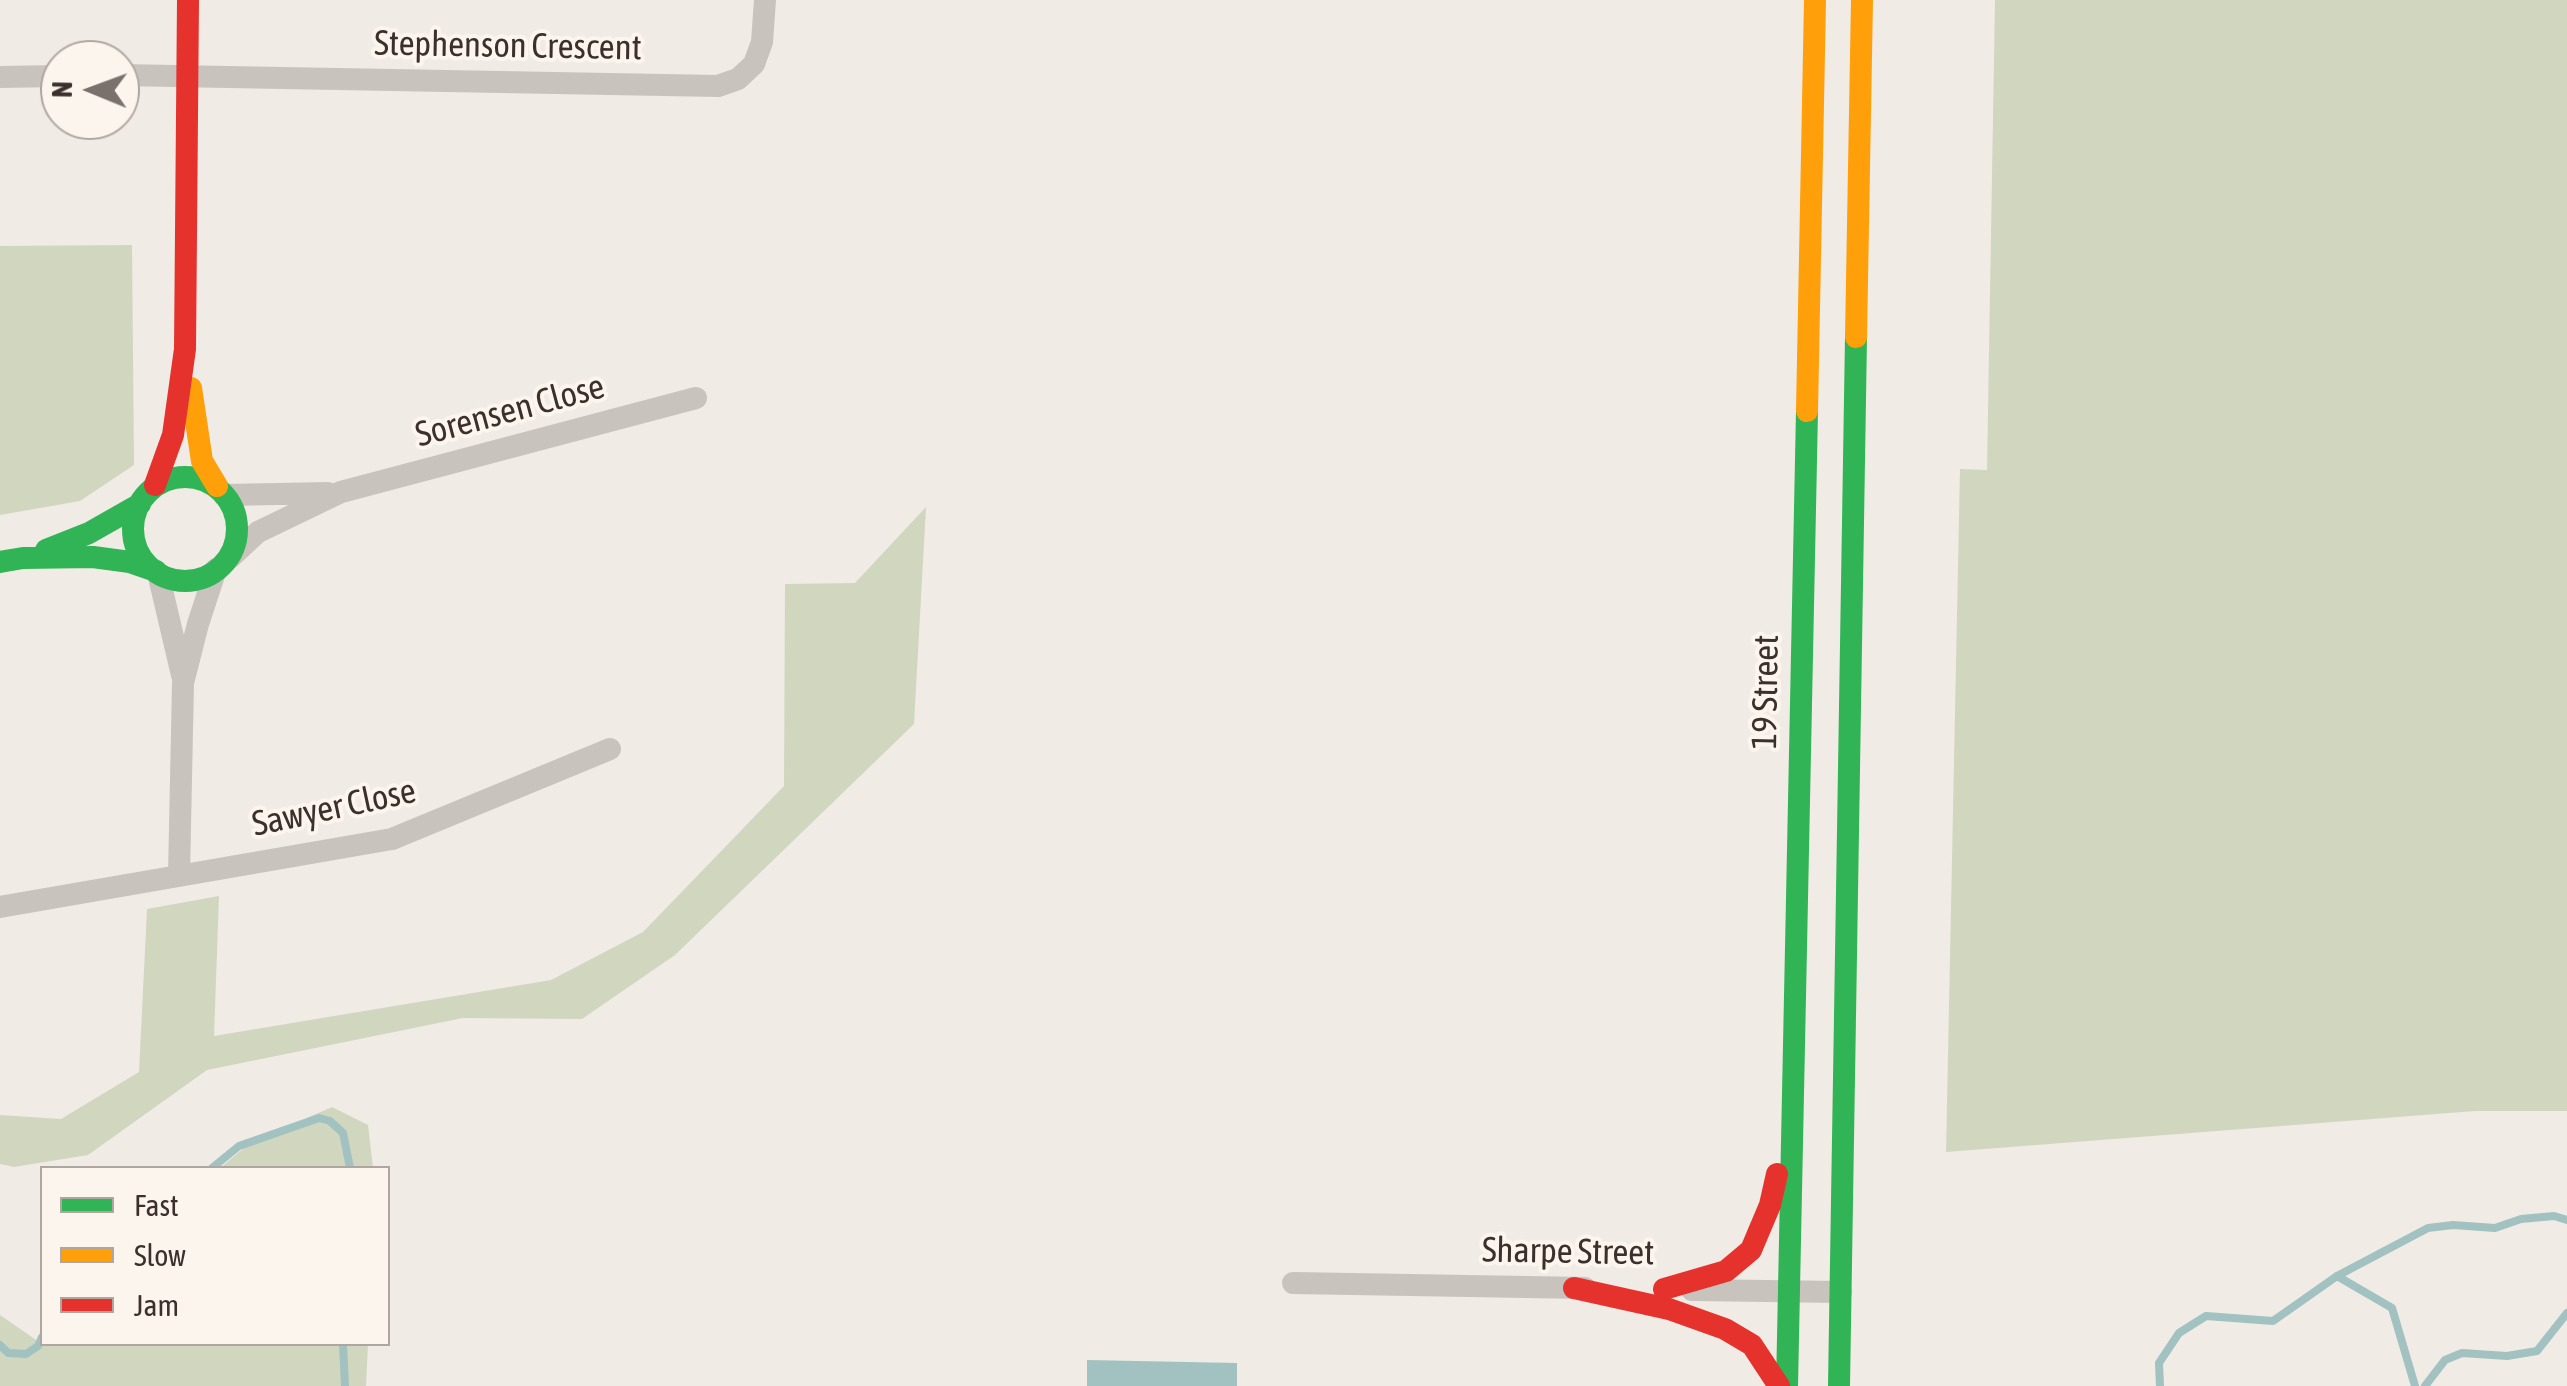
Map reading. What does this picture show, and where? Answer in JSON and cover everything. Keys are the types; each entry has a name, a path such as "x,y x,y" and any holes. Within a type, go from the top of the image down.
{"main road":[{"path":"157,572 136,548 134,523 140,504 155,485 172,435 185,348 188,0"},
{"name":"19 Street","path":"1783,1386 1815,0"},
{"path":"1839,1386 1862,0"},
{"path":"12,560 93,557 130,562 182,582 209,576 223,564 235,542 236,522 202,461 185,348"},
{"path":"155,485 186,477 220,490"},
{"path":"12,560 89,533 140,504"},
{"path":"1664,1289 1726,1271 1751,1250 1770,1205 1792,1096"},
{"path":"1574,1288 1669,1309 1725,1328 1752,1345 1783,1386"}],"street":[{"name":"Stephenson Crescent","path":"140,76 718,86 738,79 754,64 762,42 766,0"},
{"path":"0,77 40,76"},
{"name":"Sorensen Close","path":"223,564 258,532 341,492 696,398"},
{"name":"Sorensen Close","path":"220,490 254,497 341,492"},
{"path":"179,875 183,684 198,624 223,564"},
{"path":"157,572 183,684"},
{"name":"Sawyer Close","path":"0,907 392,839 610,749"},
{"name":"Sharpe Street","path":"1294,1283 1841,1292"}],"green space":[{"path":"1995,0 2567,0 2567,1111 2475,1111 1946,1152 1960,469 1987,470"},
{"path":"132,245 134,465 80,501 0,515 0,246"},
{"path":"926,507 914,724 675,955 582,1019 463,1018 207,1070 88,1155 14,1167 0,1164 0,1115 61,1119 139,1072 147,909 219,896 214,1036 551,980 643,932 784,786 785,584 855,583"},
{"path":"332,1107 368,1125 373,1166 222,1166 250,1143"},
{"path":"0,1315 40,1346 368,1346 366,1386 0,1386"}],"water":[{"path":"1087,1360 1237,1363 1237,1386 1087,1386"}],"waterway":[{"path":"214,1166 239,1146 319,1118 330,1121 343,1133 350,1166"},
{"path":"2160,1386 2159,1363 2179,1333 2206,1316 2273,1321 2337,1276 2428,1228 2495,1228 2521,1219 2554,1216 2567,1220"},
{"path":"2337,1276 2392,1308 2415,1386"},
{"path":"2425,1386 2445,1360 2462,1353 2507,1356 2537,1351 2567,1313"},
{"path":"0,1345 8,1353 26,1354 40,1342"},
{"path":"343,1346 345,1386"}],"traffic: fast":[{"path":"1839,1386 1856,337"},
{"path":"1787,1386 1807,411"},
{"path":"185,477 205,481 222,492 233,509 237,529 233,549 222,566 205,577 185,581 165,577 148,566 137,549 133,529 137,509 148,492 165,481 185,477"},
{"path":"46,550 89,533 140,504"},
{"path":"0,562 93,557 130,562 156,571"}],"traffic: slow":[{"path":"1807,411 1815,0"},
{"path":"1856,337 1862,0"},
{"path":"191,388 202,461 217,486"}],"traffic: jam":[{"path":"155,485 173,435 185,349 188,0"},
{"path":"1664,1289 1726,1271 1751,1250 1770,1205 1777,1174"},
{"path":"1574,1288 1669,1309 1725,1329 1752,1345 1779,1386"}]}
